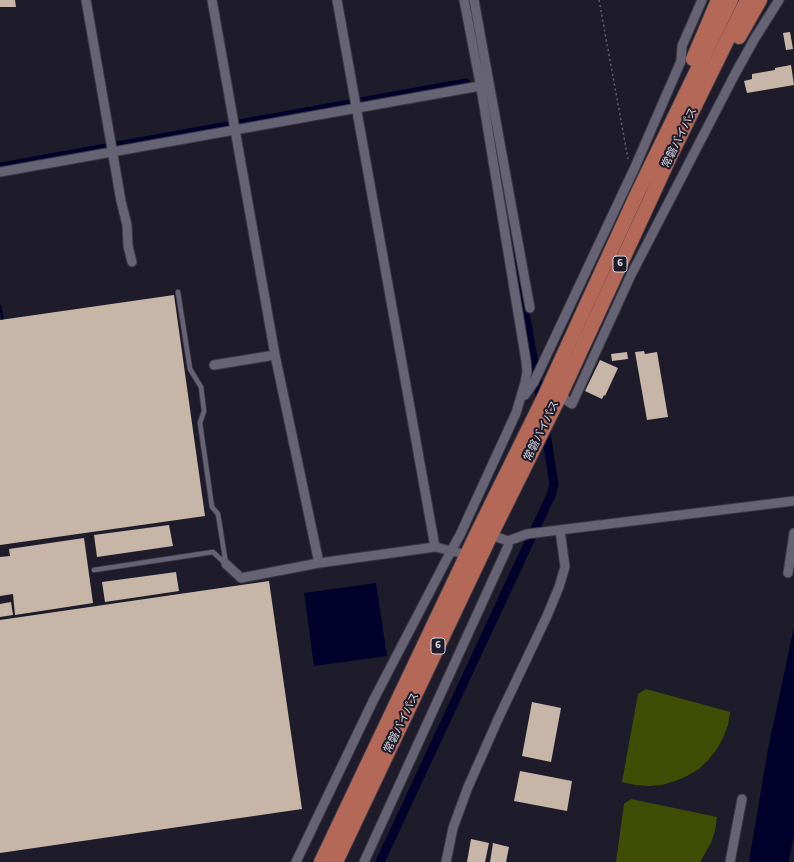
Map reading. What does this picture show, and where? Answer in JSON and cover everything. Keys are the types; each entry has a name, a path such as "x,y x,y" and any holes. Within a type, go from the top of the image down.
{"highway":[{"name":"6","path":"712,56 718,0"},
{"name":"常磐バイパス","path":"712,56 731,0"},
{"name":"常磐バイパス","path":"321,862 544,395 637,194 676,114 747,0"},
{"name":"6","path":"705,69 712,56 760,0"},
{"name":"常磐バイパス","path":"336,862 491,535 560,396 666,166 693,112 705,69"}],"street":[{"path":"86,0 132,262"},
{"path":"212,0 274,355 319,563"},
{"path":"337,0 435,547"},
{"path":"464,0 530,308"},
{"path":"296,862 374,699 460,535 516,413 521,401 526,378 526,361 482,80 474,0"},
{"path":"521,401 534,382 635,167 681,61 682,46 702,0"},
{"path":"560,396 572,404 631,275 735,74 755,38 779,0"},
{"path":"0,172 356,108 482,80"},
{"path":"214,365 274,355"},
{"path":"491,535 508,541 527,534 794,500"},
{"path":"446,862 453,828 468,787 499,717 548,616 559,587 565,567 560,530"},
{"path":"788,573 794,533"},
{"path":"364,862 501,562 508,546 508,541"},
{"path":"226,564 241,578 319,563 435,547 468,555"},
{"path":"730,862 742,799"}],"lane":[{"path":"178,292 190,369 200,387 204,411 200,422 212,507 218,514 226,564"},
{"path":"94,570 213,552 226,564"}],"path":[{"path":"599,0 629,162 635,167"}],"green space":[{"path":"646,689 730,712 728,725 723,738 717,749 708,760 699,769 687,776 662,785 635,785 622,782 638,694"},
{"path":"631,799 717,817 711,843 700,862 616,862 624,804"}],"water":[{"path":"376,583 387,656 314,666 304,593"},
{"path":"794,627 794,794 784,862 749,862 768,749"}],"building":[{"path":"0,0 15,0 16,7 0,7"},
{"path":"790,32 793,49 786,50 783,33"},
{"path":"791,65 794,85 747,93 744,81 752,79 752,74 775,70 775,68"},
{"path":"174,295 205,516 0,545 0,320"},
{"path":"644,351 645,354 657,352 668,417 647,420 635,352"},
{"path":"627,352 628,359 612,361 611,354"},
{"path":"600,360 618,368 605,396 604,395 602,399 585,391"},
{"path":"169,525 173,546 97,557 94,535"},
{"path":"84,538 93,603 15,615 13,594 0,596 0,557 10,556 9,549"},
{"path":"176,572 179,591 105,602 102,582"},
{"path":"269,581 302,809 0,853 0,620"},
{"path":"11,602 13,615 0,617 0,604"},
{"path":"532,702 561,708 551,762 522,756"},
{"path":"520,771 572,781 567,811 514,801"},
{"path":"471,839 489,843 485,862 467,862"},
{"path":"493,843 509,847 506,862 490,862"}],"waterway":[{"path":"477,43 484,79"},
{"path":"0,167 466,83"},
{"path":"488,104 541,402"},
{"path":"0,306 3,322"},
{"path":"380,862 551,495 554,484 545,427"},
{"path":"781,862 794,798"}]}
